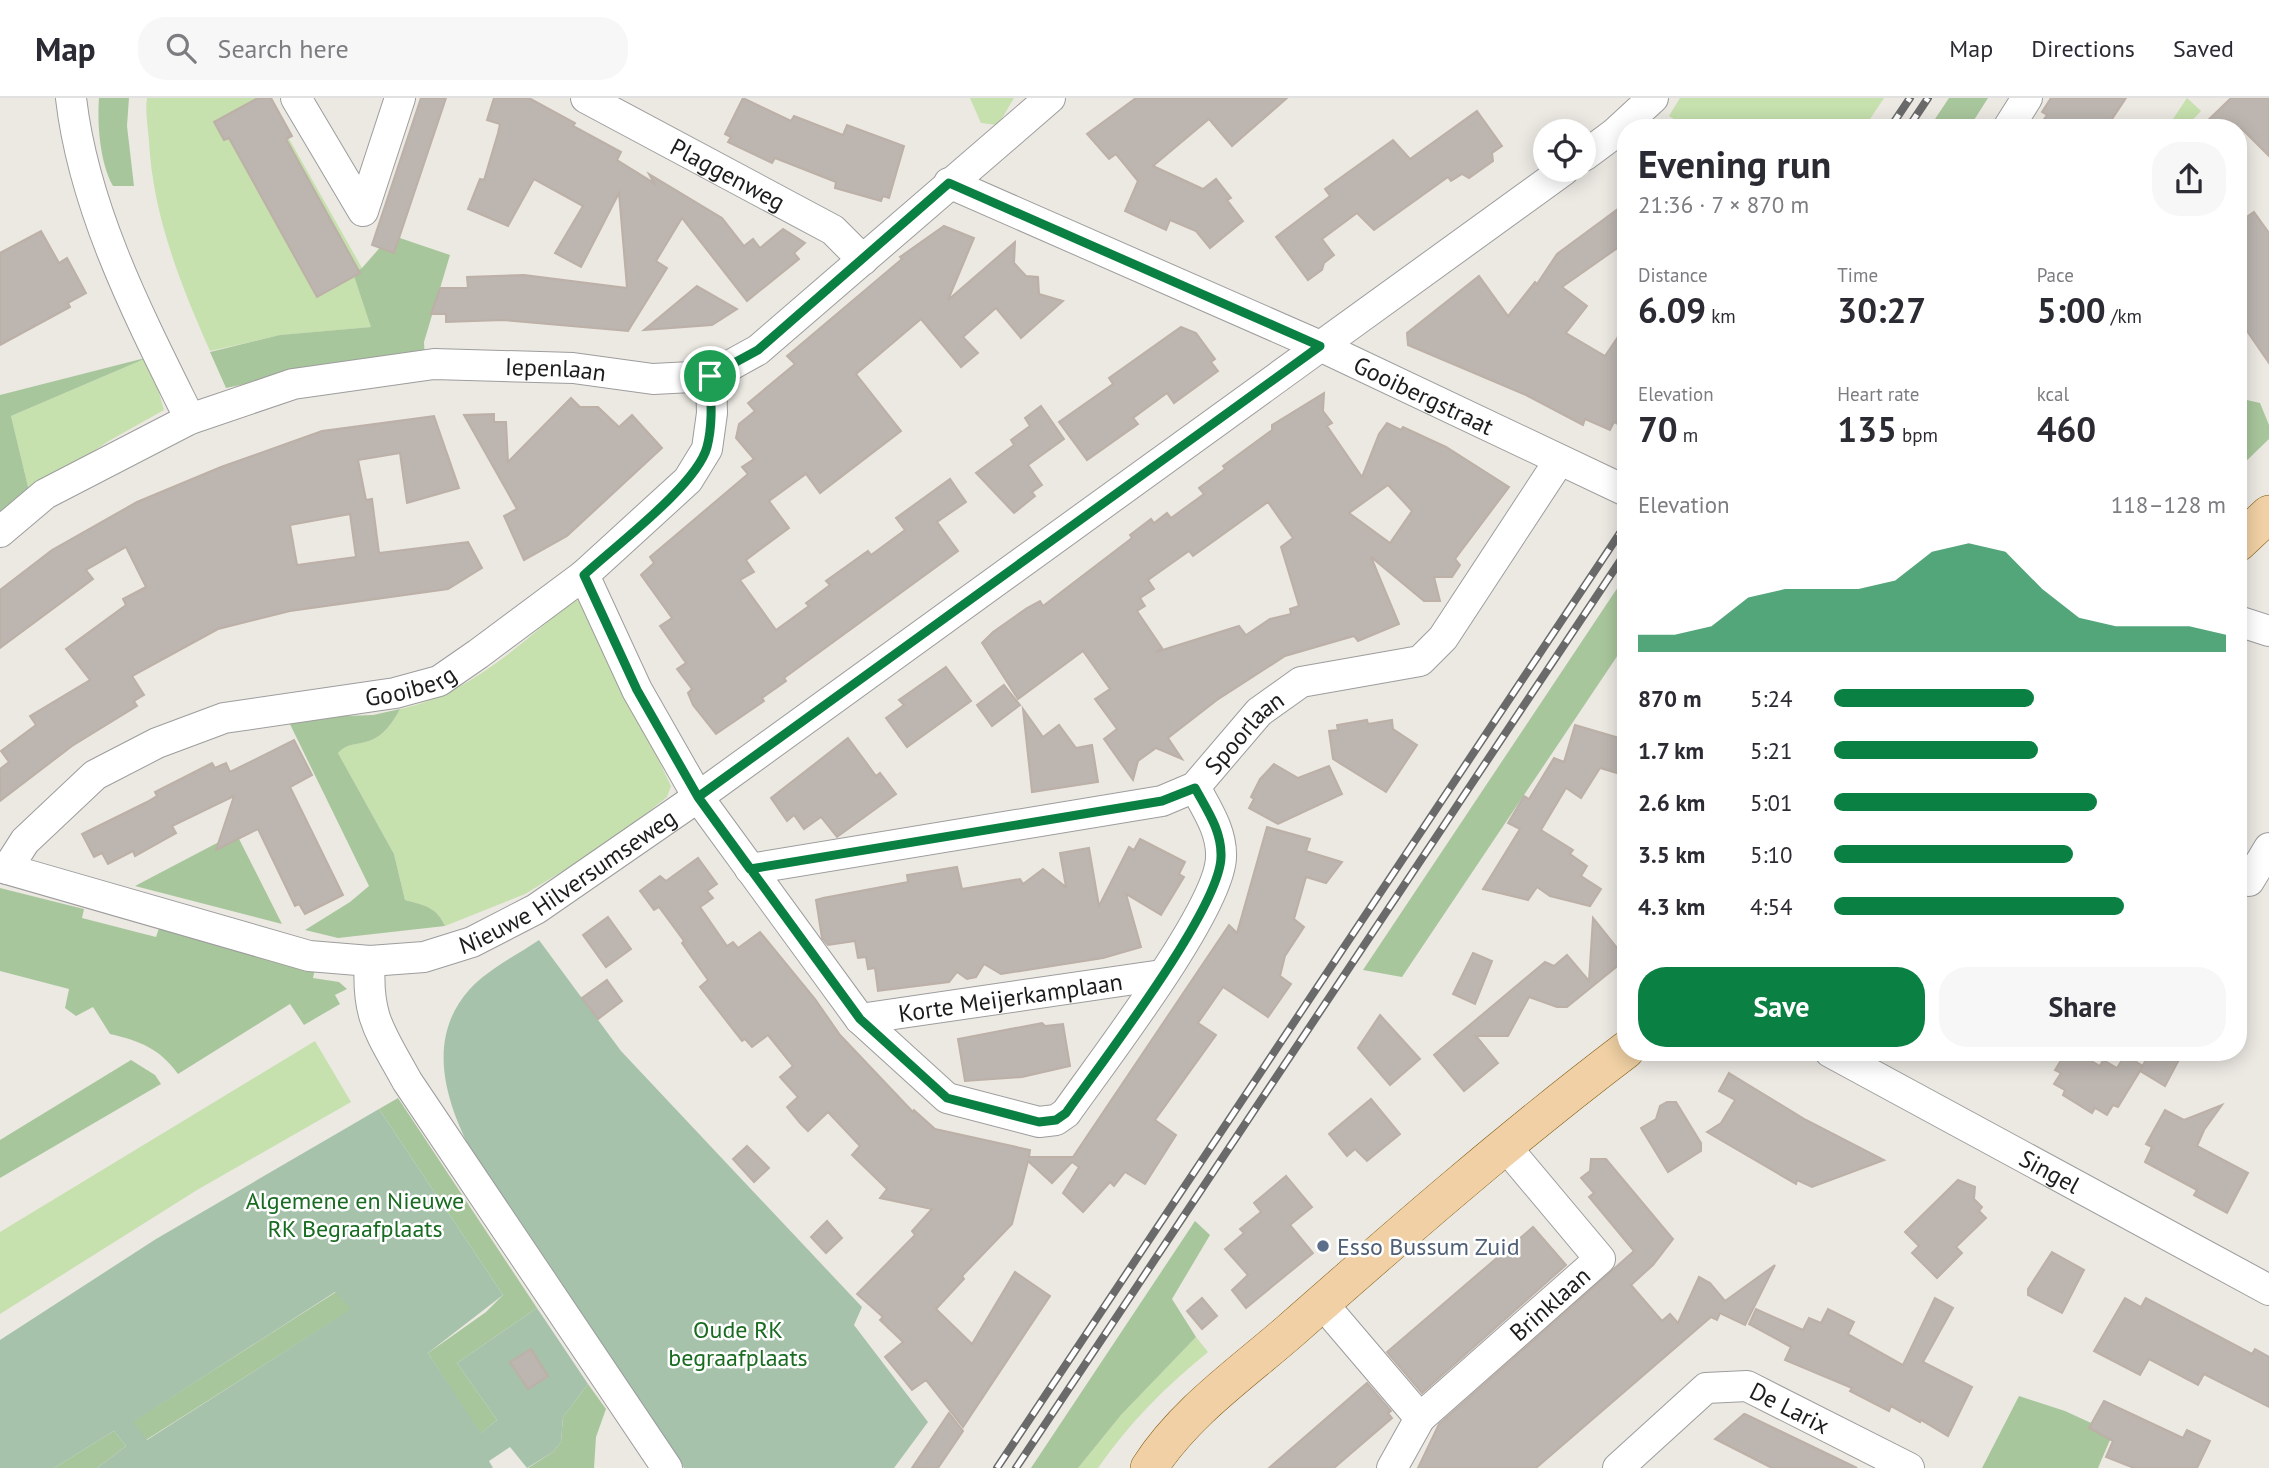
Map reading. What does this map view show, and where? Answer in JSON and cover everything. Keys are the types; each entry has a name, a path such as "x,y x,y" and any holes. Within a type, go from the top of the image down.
{"main road":[{"path":"2247,535 2269,514"},
{"path":"1149,1468 1194,1415 1506,1147 1617,1057"}],"street":[{"path":"71,98 74,121 108,243 190,419"},
{"path":"296,98 363,211 400,98"},
{"name":"Plaggenweg","path":"586,98 833,230 863,260"},
{"name":"Iepenlaan","path":"0,532 45,494 190,419 293,384 434,364 573,368 653,379 710,376 758,350 1050,98"},
{"path":"1630,119 1653,98"},
{"path":"2014,119 2027,98"},
{"path":"1596,147 1617,131"},
{"name":"Nieuwe Hilversumseweg","path":"3,868 309,956 370,961 424,957 472,942 536,909 698,797 1547,182"},
{"name":"Gooibergstraat","path":"949,183 1320,346 1617,487"},
{"name":"Gooiberg","path":"3,868 25,841 95,775 157,743 224,718 395,693 439,681 584,575 688,480 707,449 712,413 710,376"},
{"name":"Spoorlaan","path":"750,869 1162,801 1195,788 1259,712 1301,682 1420,661 1443,638 1559,461"},
{"path":"584,575 637,690 698,797 860,1019 947,1098 1039,1122 1056,1120 1066,1113 1162,975 1216,886 1222,859 1221,836 1195,788"},
{"path":"2247,624 2269,631"},
{"path":"2249,881 2269,848"},
{"path":"370,961 368,992 372,1013 407,1081 667,1468"},
{"name":"Korte Meijerkamplaan","path":"860,1019 1162,975"},
{"name":"Singel","path":"1847,1061 2269,1290"},
{"name":"Brinklaan","path":"1392,1468 1420,1418 1600,1259 1506,1147"},
{"path":"1322,1303 1420,1418"},
{"name":"De Larix","path":"1618,1468 1706,1388 1747,1386 1906,1466"}],"green space":[{"path":"99,98 129,98 127,126 134,186 113,186 109,177 100,143"},
{"path":"147,98 266,98 362,268 353,273 372,327 281,335 210,351 188,300 162,222 152,169 146,114"},
{"path":"970,98 1014,98 998,125 981,123"},
{"path":"1680,98 1884,98 1870,119 1674,119 1669,116"},
{"path":"1949,98 1988,98 1975,119 1935,119"},
{"path":"2187,98 2201,111 2193,119 2173,119"},
{"path":"391,235 450,255 424,342 425,360 313,370 226,388 210,352 280,335 371,327 353,273 362,268"},
{"path":"149,357 164,410 107,442 30,495 11,416"},
{"path":"149,357 11,416 30,495 0,519 0,395"},
{"path":"2247,400 2260,403 2269,425 2269,439 2247,460"},
{"path":"1617,589 1617,656 1402,977 1363,970"},
{"path":"575,599 584,604 671,786 667,797 609,843 525,894 445,926 434,911 405,900 394,854 338,753 349,746 379,736 391,724 400,709 449,692 494,665"},
{"path":"400,709 391,724 379,736 349,746 338,753 394,854 405,900 434,911 445,926 338,938 305,930 350,902 369,886 287,718 373,715"},
{"path":"236,833 282,924 135,886"},
{"path":"0,888 84,909 82,918 156,937 159,928 315,968 313,978 339,982 347,989 335,995 340,1004 304,1025 290,1004 178,1074 164,1058 148,1047 110,1034 93,1007 76,1016 65,1008 69,989 0,971"},
{"name":"Oude RK begraafplaats","path":"539,940 621,1051 862,1307 854,1325 928,1422 894,1468 684,1468 477,1162 466,1142 450,1098 445,1076 447,1031 455,1010 476,983"},
{"path":"315,1041 351,1102 197,1190 0,1314 0,1232"},
{"path":"131,1060 155,1075 161,1084 0,1178 0,1140"},
{"path":"398,1098 537,1308 457,1363 497,1420 480,1434 428,1353 486,1312 503,1295 379,1109"},
{"name":"Algemene en Nieuwe RK Begraafplaats","path":"379,1109 503,1295 428,1353 481,1433 497,1420 457,1363 537,1308 588,1384 563,1417 561,1442 553,1452 527,1468 510,1447 489,1461 493,1468 97,1468 126,1446 114,1431 54,1468 0,1468 0,1340 156,1239","holes":["335,1292 351,1309 147,1440 133,1422"]},
{"path":"1195,1221 1210,1235 1172,1299 1196,1337 1121,1415 1078,1468 1031,1468"},
{"path":"336,1292 352,1309 146,1440 132,1422"},
{"path":"1196,1337 1208,1352 1149,1406 1098,1468 1078,1468 1121,1415"},
{"path":"588,1384 606,1409 596,1437 594,1468 528,1468 553,1452 561,1442 563,1417"},
{"path":"2019,1396 2065,1411 2113,1433 2098,1468 1982,1468"},
{"path":"114,1431 126,1446 97,1468 54,1468"}],"building":[{"path":"258,98 271,98 292,136 286,139 360,273 317,297 229,138 224,140 214,122"},
{"path":"421,98 446,98 394,253 372,245"},
{"path":"494,98 529,98 575,123 573,126 621,152 617,160 654,183 649,174 722,218 744,246 753,239 760,248 783,229 805,243 794,253 799,259 747,301 682,218 656,261 667,268 628,331 503,320 446,322 446,314 431,314 440,288 468,288 467,277 524,275 627,288 619,193 581,267 555,253 583,206 534,179 508,226 468,209 480,179 484,180 498,133 500,124 487,120"},
{"path":"743,98 791,121 794,116 843,135 847,125 904,146 889,198 883,196 881,201 835,188 836,182 775,158 772,163 728,142 731,137 725,134"},
{"path":"1136,98 1287,98 1232,146 1209,119 1153,166 1203,189 1216,179 1231,198 1227,200 1243,221 1210,248 1196,231 1170,220 1166,230 1125,211 1138,181 1116,154 1109,159 1087,134"},
{"path":"2051,98 2126,98 2112,119 2044,119 2047,115 2042,112"},
{"path":"2231,98 2269,98 2269,156 2247,134 2247,119 2209,119"},
{"path":"1477,111 1502,146 1492,153 1493,161 1469,178 1462,174 1451,181 1448,177 1374,230 1357,213 1322,239 1334,255 1324,263 1322,270 1308,280 1276,237 1330,196 1325,189 1393,140 1410,159"},
{"path":"1617,210 1617,248 1562,287 1587,306 1566,333 1605,356 1617,338 1617,424 1614,422 1610,430 1585,419 1583,425 1526,395 1408,345 1407,333 1479,276 1508,316 1535,282 1537,284 1557,254"},
{"path":"2254,212 2269,233 2269,363 2247,331 2247,217"},
{"path":"944,226 974,238 948,300 1015,242 1014,263 1026,276 1038,277 1039,294 1063,301 1021,338 996,308 963,337 978,353 961,367 921,319 856,374 901,431 820,493 806,474 769,501 789,528 746,560 754,572 740,580 776,630 809,606 806,603 830,585 826,581 868,551 871,555 905,530 896,518 950,479 966,502 937,522 958,551 784,678 786,681 762,698 764,701 716,734 693,705 688,693 692,689 677,669 686,663 660,626 672,618 641,575 654,563 650,557 748,474 742,467 754,459 736,438 739,424 755,411 748,403 795,364 787,356 902,259 900,257"},
{"path":"41,231 59,263 67,258 86,293 68,303 70,307 0,345 0,253"},
{"path":"697,286 737,309 712,325 644,330"},
{"path":"1181,327 1196,333 1215,359 1211,362 1218,371 1174,403 1167,393 1133,418 1138,424 1087,460 1059,422 1113,384 1109,378"},
{"path":"1324,393 1323,411 1332,423 1327,426 1362,477 1379,434 1387,423 1401,430 1403,427 1446,447 1509,487 1455,559 1460,565 1452,577 1434,577 1440,601 1424,601 1371,557 1399,624 1358,641 1354,636 1285,656 1217,700 1168,738 1182,759 1156,748 1138,761 1133,780 1104,739 1117,729 1095,699 1110,689 1083,651 1018,699 982,643 1027,608 1040,601 1043,606 1132,538 1130,535 1151,519 1154,523 1167,513 1171,518 1204,494 1199,488 1225,469 1223,466 1272,430 1272,425","holes":["1388,485 1412,511 1390,543 1349,513","1268,502 1293,538 1281,547 1299,606 1290,609 1291,614 1270,619 1246,635 1239,626 1156,652 1162,648 1137,611 1145,606 1140,598 1154,589 1148,580 1189,551 1193,556"]},
{"path":"571,398 580,407 598,407 619,427 632,415 662,448 567,536 524,560 504,516 517,509 464,415 494,414 494,422 506,422 508,462"},
{"path":"1041,406 1064,439 1028,465 1042,485 1032,492 1035,496 1014,513 976,473 1014,445 1011,440 1030,426 1025,418"},
{"path":"434,416 459,488 407,503 400,453 358,460 366,500 372,499 379,553 468,542 482,568 448,589 290,611 218,629 132,676 144,695 134,701 137,706 72,746 0,801 0,769 9,762 1,751 36,725 30,716 90,680 66,649 126,605 123,599 146,587 126,547 86,570 93,579 0,648 0,590 52,550 137,502 221,467 322,431","holes":["350,514 356,557 297,565 290,525"]},
{"path":"946,667 971,701 907,747 886,718 904,705 899,700"},
{"path":"1004,685 1020,705 992,726 977,705"},
{"path":"1023,709 1043,737 1059,725 1076,748 1092,745 1098,782 1032,792"},
{"path":"1367,720 1368,724 1392,720 1393,729 1417,745 1386,792 1333,759 1329,731 1338,730 1337,725"},
{"path":"1575,725 1617,737 1617,773 1600,768 1581,798 1566,788 1541,830 1573,850 1570,854 1587,866 1581,876 1601,889 1590,906 1550,896 1537,887 1528,900 1483,889 1520,829 1508,823 1524,796 1529,799 1554,758 1564,762"},
{"path":"848,738 876,776 880,773 896,794 837,837 821,817 804,829 794,815 787,821 771,798"},
{"path":"294,740 312,775 290,787 343,895 305,914 299,904 295,906 258,829 216,850 234,796 172,826 176,833 135,856 133,851 108,864 102,853 94,857 82,834 147,802 157,796 155,792 212,763 215,768 226,763 230,772"},
{"path":"1274,764 1298,778 1329,766 1342,794 1278,824 1249,808 1260,779"},
{"path":"1267,827 1310,839 1306,851 1342,862 1326,883 1306,877 1294,919 1304,927 1285,956 1280,976 1291,984 1268,1017 1223,987 1198,1023 1216,1035 1155,1120 1176,1135 1145,1184 1125,1172 1114,1186 1110,1182 1083,1212 1063,1193 1079,1167 1072,1162 1052,1183 1028,1161 1012,1224 962,1276 964,1279 936,1309 972,1344 1015,1272 1050,1296 963,1427 926,1380 912,1390 885,1357 903,1342 880,1320 883,1317 857,1294 915,1235 912,1231 932,1209 880,1198 887,1189 852,1155 860,1146 828,1112 808,1131 800,1123 787,1107 798,1097 780,1077 793,1066 768,1035 752,1047 745,1039 742,1041 700,987 708,980 682,943 684,941 659,907 654,910 640,891 660,876 666,881 698,858 717,884 707,891 713,898 700,907 727,946 733,942 738,948 760,932 815,999 840,1035 913,1112 914,1110 935,1129 1030,1150 1029,1157 1073,1157 1229,925 1237,933"},
{"path":"1140,839 1185,862 1179,874 1184,877 1161,915 1126,894 1141,947 1103,958 1001,974 984,964 976,977 967,979 957,972 949,982 878,991 875,968 868,969 866,957 858,958 855,941 828,945 822,938 816,900 908,882 907,875 957,867 962,889 1020,879 1023,884 1043,869 1066,887 1060,853 1089,848 1099,906 1129,847 1134,850"},
{"path":"608,917 631,949 606,967 583,935"},
{"path":"1593,918 1617,948 1617,966 1567,1007 1557,1007 1529,997 1508,1036 1476,1036 1498,1063 1464,1091 1434,1055 1545,962 1554,966 1567,955 1589,981"},
{"path":"1473,953 1492,961 1475,1004 1453,994"},
{"path":"607,980 622,1001 598,1019 582,998"},
{"path":"1380,1015 1420,1059 1390,1085 1358,1048"},
{"path":"1042,1023 1045,1026 1063,1024 1070,1066 1022,1077 965,1081 958,1039"},
{"path":"2060,1061 2091,1061 2100,1066 2105,1061 2117,1068 2121,1061 2135,1061 2143,1066 2118,1107 2113,1105 2107,1115 2095,1108 2092,1113 2063,1095 2065,1090 2054,1084 2061,1073 2055,1070"},
{"path":"2145,1061 2178,1061 2165,1086 2140,1071"},
{"path":"1729,1073 1806,1120 1884,1160 1812,1187 1797,1180 1796,1184 1707,1132 1721,1123 1735,1100 1719,1091"},
{"path":"1371,1099 1400,1134 1367,1161 1355,1149 1347,1156 1329,1134"},
{"path":"1667,1102 1676,1102 1701,1143 1701,1151 1668,1172 1641,1128 1656,1119 1660,1106"},
{"path":"2222,1105 2204,1130 2197,1146 2248,1173 2227,1213 2194,1195 2197,1190 2145,1162 2152,1147 2146,1144 2165,1110 2184,1120"},
{"path":"747,1146 769,1168 754,1182 733,1159"},
{"path":"1591,1159 1606,1159 1673,1239 1653,1265 1631,1285 1662,1321 1670,1314 1678,1323 1699,1277 1710,1283 1725,1301 1775,1265 1745,1325 1720,1313 1717,1320 1711,1317 1536,1468 1418,1468 1439,1424 1634,1251 1589,1197 1594,1193 1581,1178 1590,1171"},
{"path":"1286,1176 1312,1207 1290,1225 1313,1253 1246,1308 1232,1290 1248,1275 1225,1249 1244,1233 1240,1229 1261,1212 1254,1203"},
{"path":"1958,1180 1975,1187 1974,1199 1982,1207 1979,1211 1986,1218 1956,1247 1962,1253 1937,1278 1912,1253 1919,1246 1905,1232"},
{"path":"827,1221 842,1238 826,1253 811,1237"},
{"path":"1533,1227 1566,1265 1422,1393 1387,1352"},
{"path":"2052,1252 2084,1270 2062,1313 2028,1295 2028,1289"},
{"path":"1202,1298 1217,1316 1202,1329 1187,1311"},
{"path":"1935,1298 1953,1308 1923,1362 1972,1387 1948,1436 1891,1406 1889,1411 1850,1391 1852,1388 1785,1360 1791,1347 1749,1324 1756,1309 1803,1330 1809,1318 1821,1323 1828,1309 1854,1322 1848,1334 1903,1365"},
{"path":"2125,1298 2141,1307 2146,1298 2252,1354 2255,1349 2269,1357 2269,1407 2204,1374 2198,1385 2149,1359 2140,1375 2094,1351"},
{"path":"531,1349 548,1376 528,1389 510,1362"},
{"path":"1367,1383 1391,1411 1388,1413 1392,1418 1334,1468 1269,1468"},
{"path":"2104,1401 2183,1438 2187,1430 2210,1441 2197,1468 2134,1468 2106,1457 2113,1441 2089,1428"},
{"path":"949,1413 963,1431 938,1468 912,1468"},
{"path":"1744,1414 1857,1468 1772,1468 1715,1439"}],"railway":[{"path":"1896,119 1910,98"},
{"path":"1914,119 1928,98"},
{"path":"997,1468 1617,538"},
{"path":"1016,1468 1617,566"}],"place":[{"name":"Esso Bussum Zuid","path":"1323,1246"}],"route":[{"path":"710,376 712,413 707,449 688,480 584,575 637,690 698,797 750,869 860,1019 947,1098 1039,1122 1056,1120 1066,1113 1162,975 1216,886 1222,859 1221,836 1195,788 1162,801 750,869 698,797 1320,346 949,183 758,350 710,376"}]}
